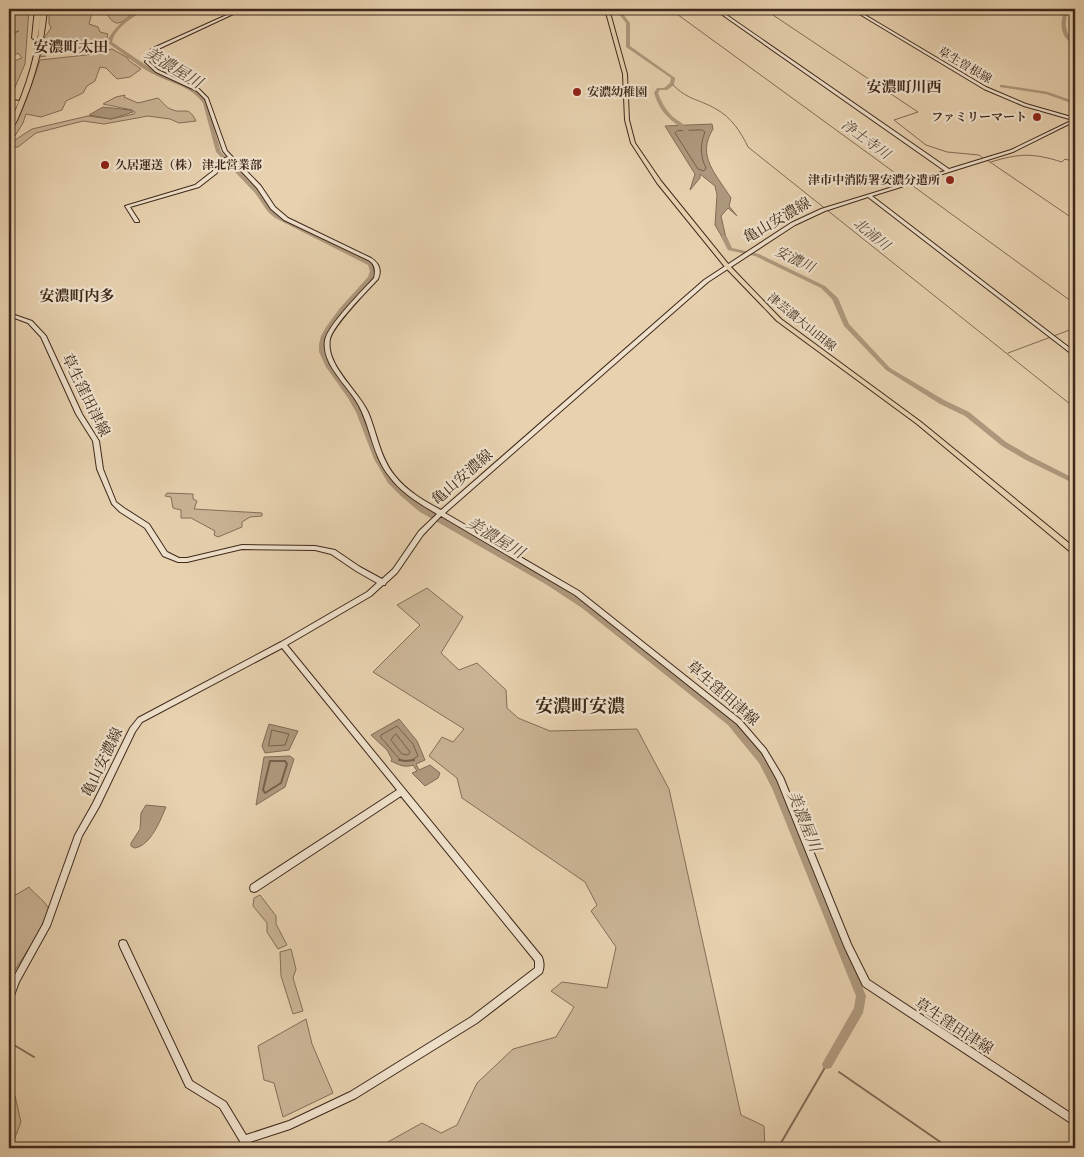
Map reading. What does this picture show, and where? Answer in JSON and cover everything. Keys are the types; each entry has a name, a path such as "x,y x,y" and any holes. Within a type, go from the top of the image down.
{"highway":[{"path":"9,116 19,95 31,59 36,35 38,9"},
{"path":"9,129 25,95 35,66 44,9"}],"main road":[{"path":"137,221 127,206 197,186 215,172 221,161 229,158 223,147 207,99 198,90 157,71 147,62 149,55 156,48 242,9"},
{"name":"津芸濃大山田線","path":"606,9 625,74 627,120 633,142 659,182 727,266 779,320 911,418 1075,552"},
{"path":"716,9 948,172"},
{"name":"草生曽根線","path":"853,9 985,88 1021,104 1075,119"},
{"name":"亀山安濃線","path":"9,998 16,980 46,926 79,835 136,725 147,715 283,644 355,603 383,583 398,568 421,532 434,520 682,302 727,266 772,237 805,217 1012,151 1075,119"},
{"name":"草生窪田津線","path":"229,158 260,187 273,208 286,219 375,263 378,272 376,278 331,330 327,342 328,353 332,363 361,404 389,473 410,494 440,515 577,593 732,715 764,750 780,780 848,946 866,983 1075,1121"},
{"path":"869,196 1075,354"},
{"name":"草生窪田津線","path":"9,314 30,322 38,329 79,414 96,441 100,469 114,503 145,524 168,556 183,560 242,547 315,548 333,552 383,583"},
{"path":"123,944 188,1084 223,1104 244,1140 290,1125 353,1094 474,1020 536,974 540,967 539,960 283,644"},
{"path":"254,888 401,792"}],"shaded area":[{"path":"9,9 29,9 25,64 9,101 9,63 22,58 18,53 9,59 9,36 19,31 9,33"},
{"path":"49,9 93,9 89,24 98,27 100,32 108,34 106,41 81,48 46,50 46,56 40,57 42,41 51,28"},
{"path":"109,9 140,9 118,23 110,19 106,12"},
{"path":"112,49 128,58 128,60 141,69 130,77 117,79 106,68 100,67 95,81 87,86 83,93 66,101 62,110 41,117 26,114 15,136 9,137 11,128 20,112 40,60 86,55"},
{"path":"125,95 124,97 138,103 158,98 171,109 191,113 196,121 179,123 170,119 148,116 104,124 83,121 36,133 18,147 9,148 9,142 32,129 88,116 111,119 134,114 135,112 132,110 103,104 116,97"},
{"path":"167,493 193,494 193,499 197,501 194,509 262,513 262,516 250,517 242,522 242,527 218,537 214,535 215,531 191,518 181,518 181,510 173,508 171,497 165,496"},
{"path":"427,588 463,617 441,653 459,670 477,663 506,690 507,708 518,718 550,731 637,729 669,789 741,1115 764,1126 765,1148 377,1148 422,1123 441,1133 457,1125 477,1083 513,1049 556,1037 574,1007 551,991 562,982 607,988 616,947 591,911 597,905 585,882 462,798 457,778 429,756 442,737 453,742 464,729 373,672 420,625 397,605"},
{"path":"29,887 49,910 38,934 10,978 9,899"},
{"path":"260,895 276,916 276,924 287,945 278,949 267,932 267,923 253,906 254,898"},
{"path":"291,949 296,969 293,978 303,1011 293,1014 281,976 280,952"},
{"path":"306,1019 312,1044 333,1093 283,1117 274,1083 264,1080 258,1046"},
{"path":"9,1083 15,1096 21,1122 11,1148 9,1148"}],"water":[{"path":"103,107 133,112 111,119 89,115"},
{"path":"712,124 713,129 708,139 707,156 714,173 731,198 729,206 737,216 728,208 721,216 728,247 715,225 717,195 715,186 700,174 700,178 690,190 695,174 665,126"},
{"path":"399,719 417,741 425,760 416,764 419,770 430,765 440,773 438,778 425,786 412,773 417,771 413,765 399,765 391,761 392,759 387,750 371,735"},
{"path":"269,724 298,731 289,750 265,753 262,746"},
{"path":"290,756 294,759 285,787 256,805 264,757"},
{"path":"146,805 166,807 150,837 141,846 135,848 131,846 131,843 140,829 141,813"}],"waterway":[{"name":"美濃屋川","path":"144,9 120,26 110,39 110,42 154,73 185,86 200,96 205,103 219,152 257,192 270,211 277,217 371,264 373,271 371,277 342,309 329,327 324,336 322,352 334,375 351,396 360,412 377,459 391,481 423,510 550,583 585,606 731,723 762,760 776,787 861,996 859,1009 827,1064"},
{"name":"安濃川","path":"620,9 621,14 628,23 628,46 673,78 672,84 665,89 659,89 656,93 665,111 684,127 688,134"},
{"name":"浄土寺川","path":"670,9 1075,304"},
{"path":"764,9 918,112 894,120 926,145 947,152 979,155 983,158"},
{"path":"1067,9 1063,19 1065,33 1075,44"},
{"name":"北浦川","path":"672,84 683,94 709,105 726,116 739,130 748,147 1075,408"},
{"path":"1001,86 1047,93 1075,103"},
{"path":"991,162 1026,155 1062,162 1065,159 1075,162"},
{"path":"987,160 1075,220"},
{"name":"安濃川","path":"724,237 730,249 757,255 823,287 835,298 846,325 888,369 942,402 967,414 1004,444 1075,482"},
{"name":"北浦川","path":"1008,353 1075,328"},
{"path":"9,1042 34,1057"},
{"name":"美濃屋川","path":"778,1148 827,1064 830,1066"},
{"path":"839,1072 949,1148"}],"place":[{"name":"安濃幼稚園","path":"577,92"},
{"name":"ファミリーマート","path":"1037,117"},
{"name":"久居運送（株） 津北営業部","path":"105,165"},
{"name":"津市中消防署安濃分遣所","path":"950,180"}],"district":[{"name":"安濃町太田","path":"71,47"},
{"name":"安濃町川西","path":"904,87"},
{"name":"安濃町内多","path":"77,296"},
{"name":"安濃町安濃","path":"580,706"}]}
